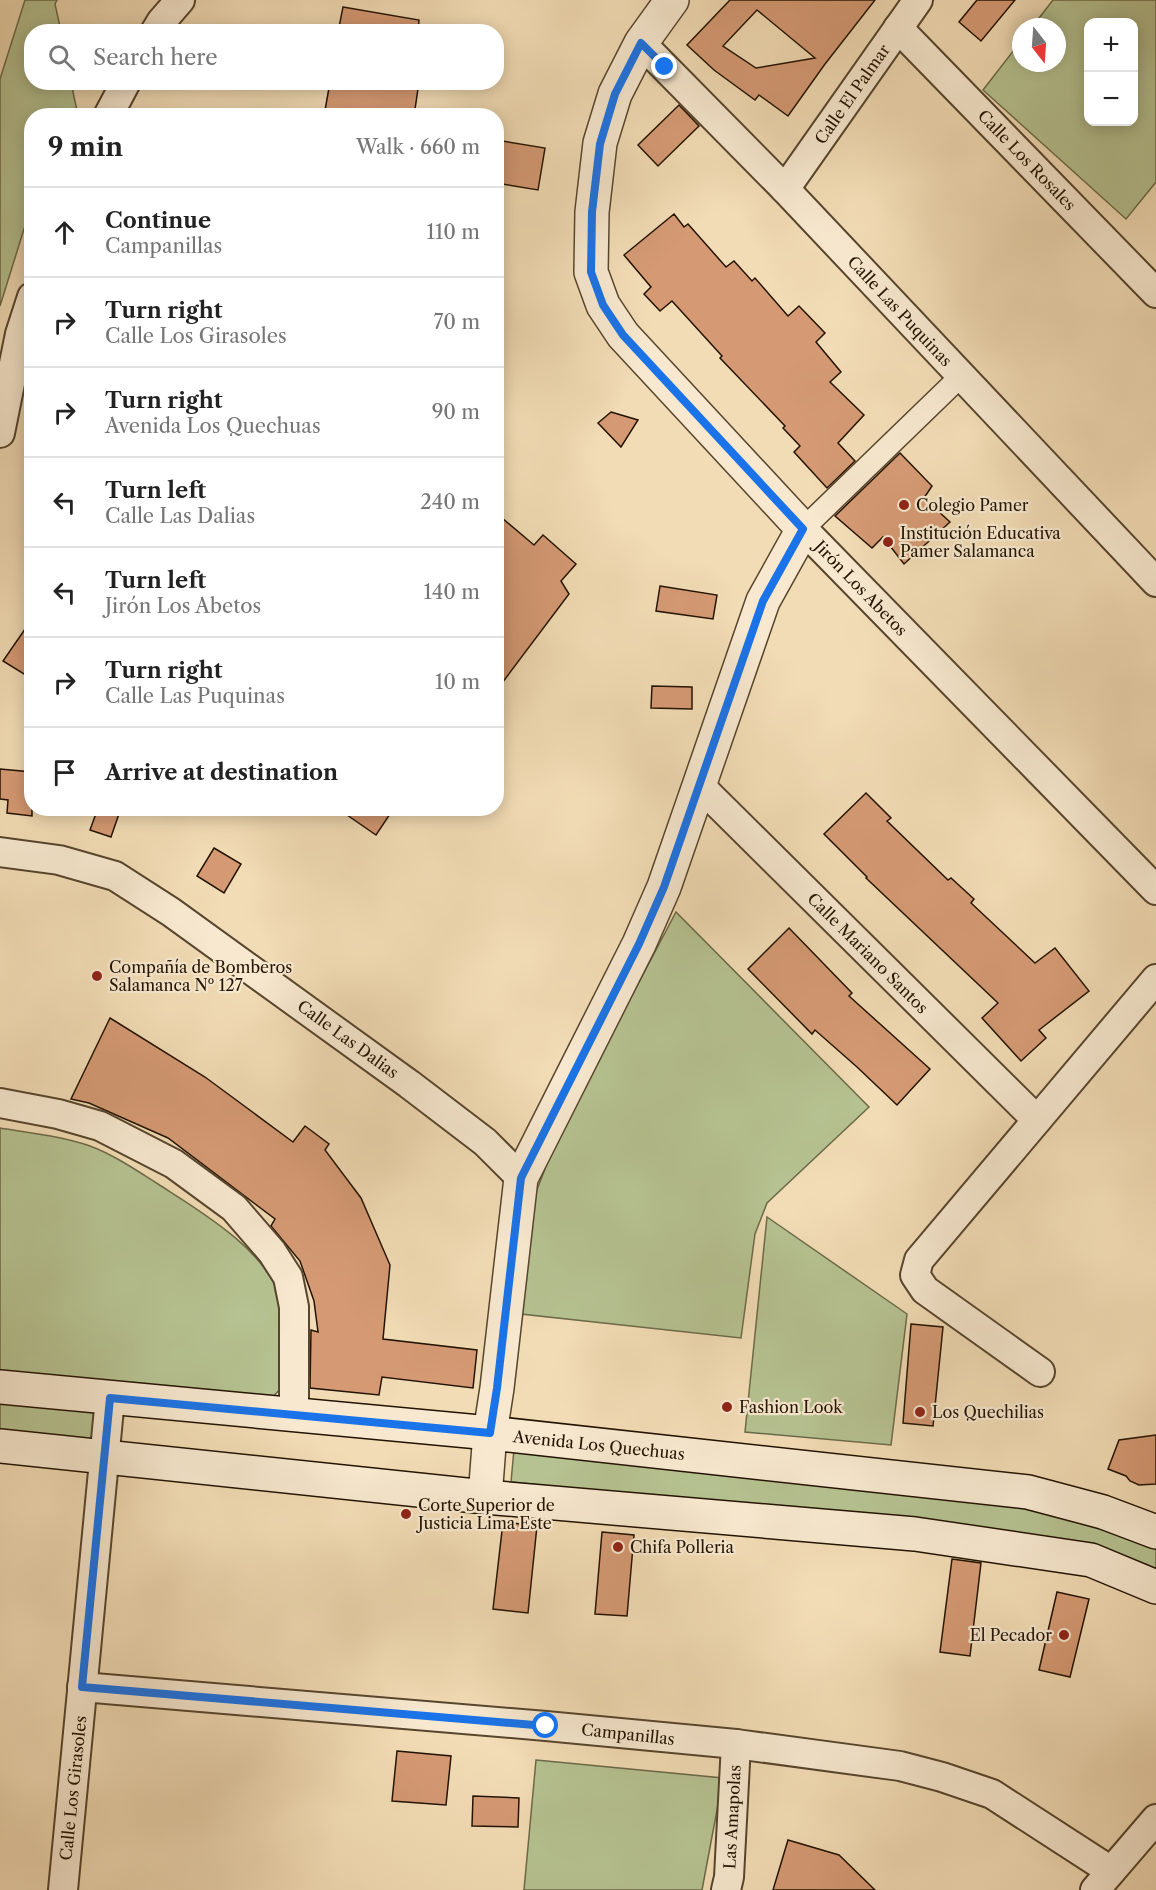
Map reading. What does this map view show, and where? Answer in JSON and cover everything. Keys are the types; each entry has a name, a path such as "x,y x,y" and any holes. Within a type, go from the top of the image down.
{"main road":[{"name":"Jirón Los Abetos","path":"672,0 641,43 615,94 600,144 592,212 591,272 603,305 623,335 803,529"},
{"path":"485,1497 490,1433 521,1178 639,944 664,887 763,601 803,529"},
{"name":"Avenida Los Quechuas","path":"0,1387 490,1433 1028,1492 1103,1512 1156,1532"},
{"path":"0,1446 485,1497 915,1534 1091,1560 1156,1587"}],"street":[{"path":"160,24 180,0"},
{"name":"Calle El Palmar","path":"785,189 918,0"},
{"name":"Calle Los Rosales","path":"898,28 1156,293"},
{"name":"Calle Las Puquinas","path":"641,43 785,189 1156,582"},
{"path":"112,108 122,90"},
{"path":"0,433 24,322"},
{"path":"803,529 961,376"},
{"name":"Jirón Los Abetos","path":"803,529 1156,890"},
{"name":"Calle Mariano Santos","path":"700,786 1036,1120"},
{"name":"Calle Las Dalias","path":"0,852 59,860 115,876 171,912 418,1090 485,1142 521,1178"},
{"path":"1040,1372 925,1290 915,1275 919,1260 1156,979"},
{"path":"0,1103 58,1114 100,1126 174,1164 234,1208 272,1252 288,1277 294,1307 294,1416"},
{"name":"Calle Los Girasoles","path":"63,1890 110,1398"},
{"name":"Campanillas","path":"82,1687 736,1744 900,1766 992,1794 1103,1880"},
{"name":"Las Amapolas","path":"726,1890 729,1877 736,1744"},
{"path":"1103,1880 1156,1819"}],"green space":[{"path":"25,0 57,0 55,4 59,24 24,24 24,90 73,90 76,108 24,108 24,229 0,306 0,79"},
{"path":"1053,0 1156,0 1156,182 1126,219 983,90 1012,53 1012,72 1066,72 1066,18 1039,18"},
{"path":"676,912 869,1107 767,1203 755,1234 741,1338 521,1314 535,1195 548,1161 564,1124"},
{"path":"0,1128 68,1140 108,1154 192,1206 246,1247 261,1263 272,1280 281,1301 280,1389 273,1397 0,1372"},
{"path":"767,1217 907,1314 891,1445 745,1432"},
{"path":"0,1399 92,1410 96,1417 95,1434 89,1439 0,1434"},
{"path":"514,1449 1028,1504 1156,1546 1156,1574 917,1523 511,1482"},
{"path":"536,1760 723,1778 702,1890 524,1890"}],"building":[{"path":"730,0 875,0 788,116 759,95 755,100 714,70 687,45","holes":["757,10 815,58 756,68 723,46"]},
{"path":"977,0 1015,0 981,41 959,22"},
{"path":"343,7 419,20 419,24 340,24"},
{"path":"329,90 418,90 415,108 325,108"},
{"path":"679,105 699,126 658,166 638,145"},
{"path":"504,141 545,148 538,190 504,184"},
{"path":"674,214 684,227 688,224 726,267 734,261 752,281 755,278 788,316 799,306 825,333 816,342 841,372 830,382 864,415 838,443 855,461 827,488 794,452 800,446 783,428 785,426 720,358 722,356 672,301 660,311 644,294 651,287 624,255"},
{"path":"611,412 638,420 621,447 598,423"},
{"name":"Colegio Pamer","path":"900,453 932,486 924,498 950,522 904,564 883,537 872,548 835,516"},
{"path":"504,520 534,545 543,535 576,564 561,581 569,594 504,680"},
{"path":"660,586 717,595 713,619 656,611"},
{"path":"24,631 24,674 3,661"},
{"path":"652,686 692,687 692,709 651,708"},
{"path":"0,769 24,771 24,815 7,813 8,800 0,799"},
{"path":"866,793 891,818 887,821 948,880 951,878 974,899 971,903 1035,963 1055,948 1089,991 1039,1030 1046,1038 1021,1061 982,1018 998,1003 866,878 824,834"},
{"path":"95,816 118,816 111,837 90,830"},
{"path":"349,816 389,816 376,835"},
{"path":"214,848 241,864 224,893 197,876"},
{"path":"789,928 852,993 849,996 930,1069 897,1105 815,1030 812,1034 748,969"},
{"path":"110,1018 205,1077 293,1142 305,1126 329,1144 325,1150 361,1198 390,1265 383,1339 477,1350 473,1388 382,1377 379,1395 310,1388 311,1330 318,1332 314,1301 300,1261 271,1226 275,1219 168,1138 89,1103 71,1099"},
{"path":"911,1324 943,1327 933,1426 903,1423"},
{"path":"1156,1435 1156,1484 1139,1485 1130,1481 1126,1476 1108,1469 1119,1440"},
{"path":"503,1522 537,1526 528,1613 493,1609"},
{"path":"602,1532 634,1535 627,1616 595,1614"},
{"path":"952,1559 981,1563 970,1656 940,1652"},
{"name":"El Pecador","path":"1057,1592 1089,1599 1070,1677 1039,1670"},
{"path":"397,1751 451,1756 446,1805 392,1801"},
{"path":"473,1796 519,1798 518,1827 472,1826"},
{"path":"788,1840 839,1855 875,1890 773,1890"}],"place":[{"name":"Colegio Pamer","path":"904,505"},
{"name":"Institución Educativa Pamer Salamanca","path":"888,542"},
{"name":"Compañía de Bomberos Salamanca Nº 127","path":"97,976"},
{"name":"Fashion Look","path":"727,1407"},
{"name":"Los Quechilias","path":"920,1412"},
{"name":"Corte Superior de Justicia Lima Este","path":"406,1514"},
{"name":"Chifa Polleria","path":"618,1547"},
{"name":"El Pecador","path":"1064,1635"}],"route":[{"path":"546,1726 82,1687 110,1398 490,1433 521,1178 639,944 664,887 763,601 803,529 623,335 603,305 591,272 592,212 600,144 615,94 641,43 665,67"}]}
